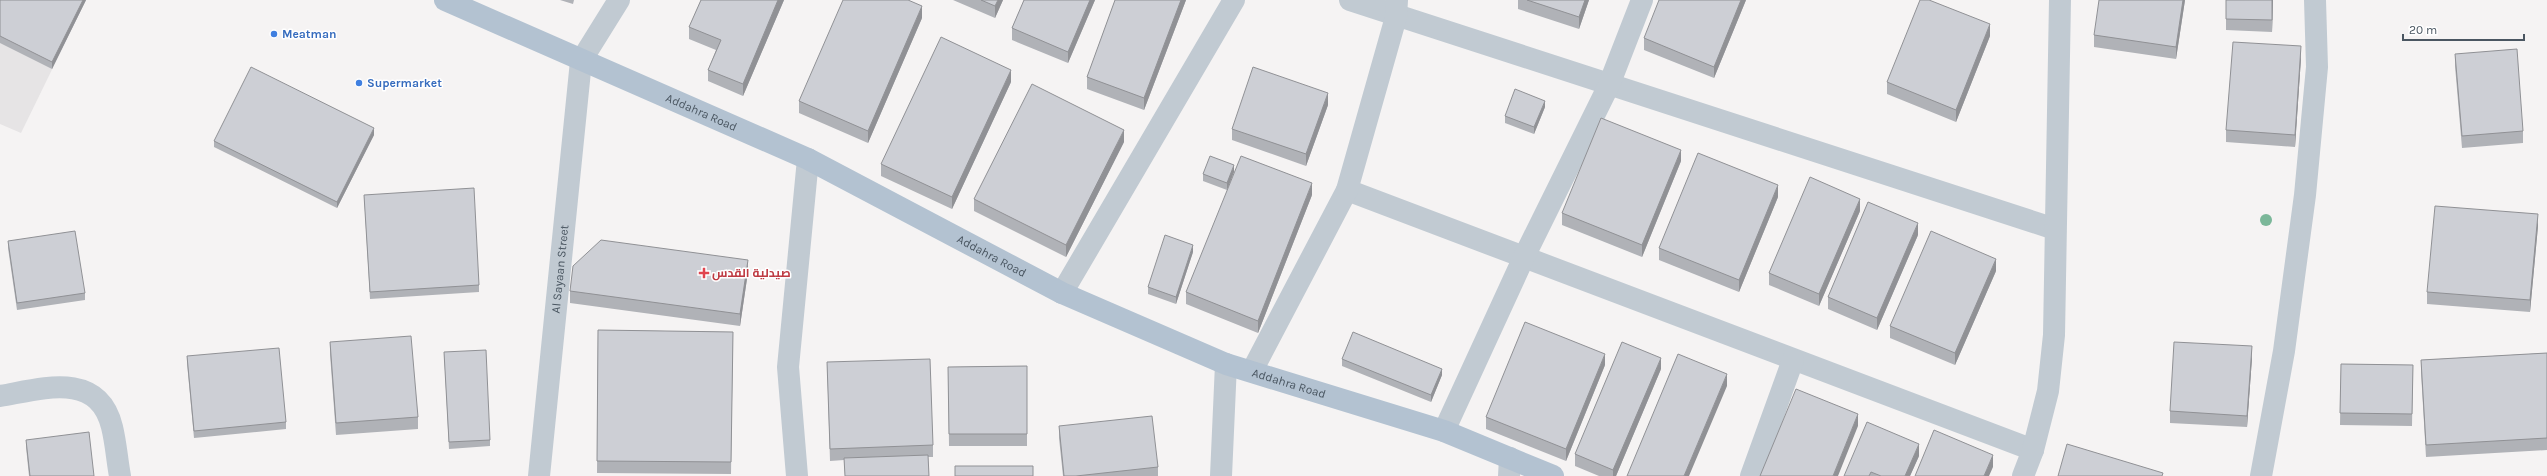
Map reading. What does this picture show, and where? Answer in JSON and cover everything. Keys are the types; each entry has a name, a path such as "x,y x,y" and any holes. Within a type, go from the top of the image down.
{"main road":[{"name":"Addahra Road","path":"445,0 581,61 808,159 1062,293 1226,364 1444,431 1509,467 1553,476"}],"street":[{"path":"581,61 619,0"},
{"path":"1062,293 1234,0"},
{"path":"1350,0 1396,8 1609,85 2055,229"},
{"path":"1444,431 1524,258 1609,85 1642,0"},
{"path":"2023,476 2033,450 2048,391 2054,335 2060,0"},
{"path":"2261,476 2284,351 2305,195 2317,67 2315,0"},
{"path":"1252,371 1347,190 1396,8"},
{"name":"Al Sayaan Street","path":"539,476 581,61"},
{"path":"796,476 788,367 808,159"},
{"path":"1347,190 2033,450"},
{"path":"1751,476 1793,360"},
{"path":"1221,476 1226,364"},
{"path":"0,396 61,386 82,389 102,405 112,426 120,476"}],"shaded area":[{"path":"0,0 86,0 21,133 0,124"}],"building":[{"path":"0,0 83,0 52,62 0,36"},
{"path":"701,0 778,0 743,84 708,70 721,40 689,27"},
{"path":"843,0 908,0 922,6 868,131 799,101"},
{"path":"981,0 998,0 995,6"},
{"path":"1024,0 1090,0 1068,52 1012,28"},
{"path":"1115,0 1181,0 1144,98 1087,77"},
{"path":"1527,0 1585,0 1579,17"},
{"path":"1659,0 1741,0 1714,67 1644,38"},
{"path":"1920,0 1929,0 1990,24 1956,110 1887,82"},
{"path":"2099,0 2183,0 2176,47 2094,35"},
{"path":"2226,0 2272,0 2272,20 2226,19"},
{"path":"941,37 1011,70 952,197 881,164"},
{"path":"2233,42 2301,46 2295,135 2226,130"},
{"path":"2517,49 2523,131 2462,136 2455,54"},
{"path":"251,67 374,128 337,202 214,141"},
{"path":"1253,67 1328,93 1306,154 1232,129"},
{"path":"1032,84 1124,130 1066,245 974,199"},
{"path":"1515,89 1545,101 1534,127 1505,116"},
{"path":"1601,118 1681,150 1642,245 1562,213"},
{"path":"1698,153 1778,185 1739,280 1659,248"},
{"path":"1210,156 1234,165 1227,183 1203,174"},
{"path":"1241,156 1312,183 1258,321 1186,292"},
{"path":"1810,177 1860,199 1819,294 1769,273"},
{"path":"474,188 479,285 370,292 364,195"},
{"path":"1868,202 1918,223 1877,318 1828,297"},
{"path":"2435,206 2538,214 2530,300 2427,292"},
{"path":"75,231 85,293 17,303 8,241"},
{"path":"1931,231 1996,259 1955,353 1890,326"},
{"path":"1165,235 1193,245 1176,297 1148,287"},
{"path":"601,240 748,260 740,314 570,291 573,266"},
{"path":"1525,322 1605,354 1566,449 1486,417"},
{"path":"598,330 733,332 731,462 597,461"},
{"path":"1353,332 1442,369 1431,395 1342,359"},
{"path":"411,336 418,417 336,423 330,342"},
{"path":"1622,342 1661,358 1613,470 1575,454"},
{"path":"2174,342 2252,346 2247,416 2170,411"},
{"path":"279,348 286,422 194,431 187,356"},
{"path":"486,350 490,440 449,442 444,352"},
{"path":"2547,353 2547,438 2426,445 2421,360"},
{"path":"1678,354 1727,374 1684,476 1627,476"},
{"path":"930,359 933,445 830,449 827,362"},
{"path":"2341,364 2413,365 2412,414 2340,413"},
{"path":"1027,366 1027,434 949,434 948,367"},
{"path":"1796,389 1858,414 1833,476 1760,476"},
{"path":"1152,416 1158,467 1064,476 1059,426"},
{"path":"1867,422 1919,444 1905,476 1881,476 1871,472 1869,476 1844,476"},
{"path":"1934,430 1993,455 1984,476 1915,476"},
{"path":"89,432 94,476 30,476 26,440"},
{"path":"2067,444 2163,473 2162,476 2058,476"},
{"path":"928,455 929,476 845,476 844,458"},
{"path":"955,466 1033,466 1033,476 955,476"}],"place":[{"name":"Meatman","path":"274,34"},
{"name":"Supermarket","path":"359,83"},
{"name":"صيدلية القدس","path":"704,273"}]}
